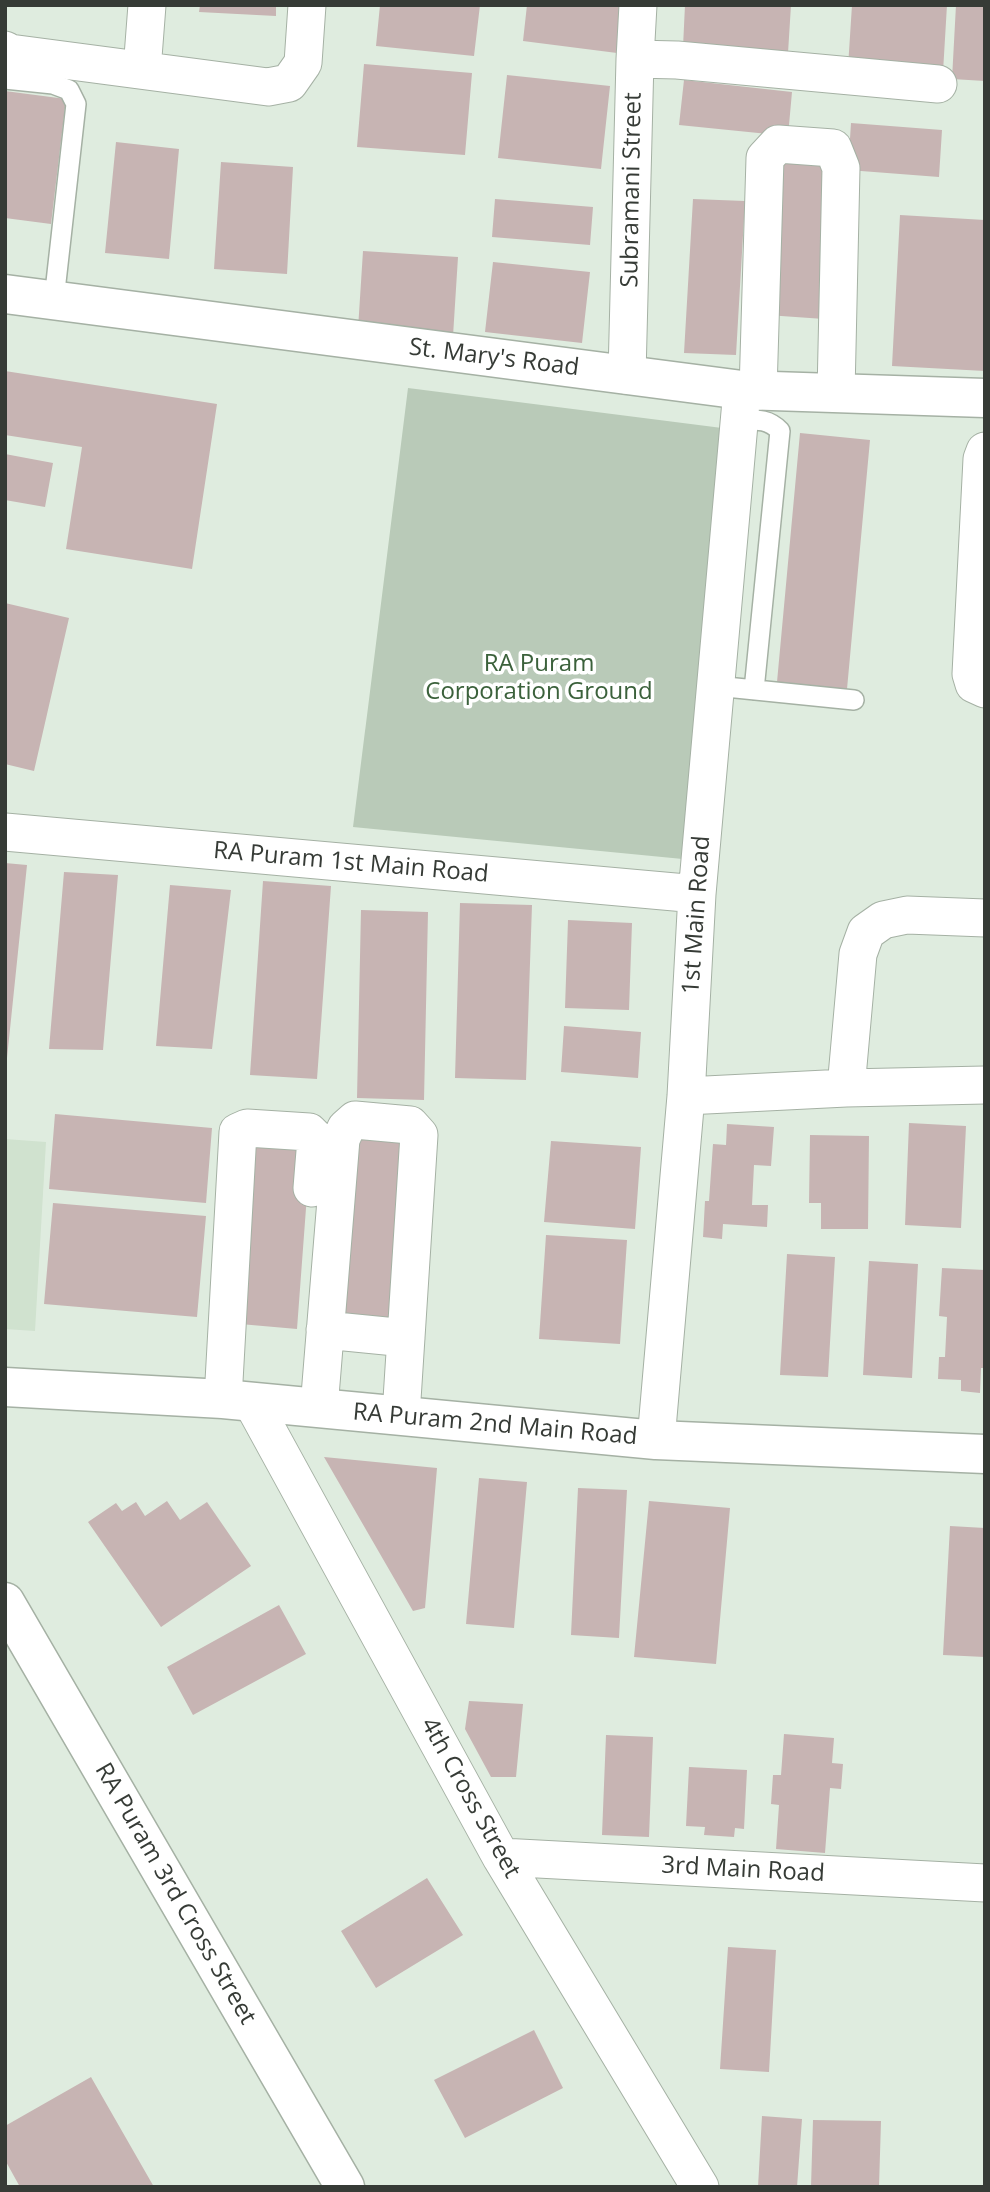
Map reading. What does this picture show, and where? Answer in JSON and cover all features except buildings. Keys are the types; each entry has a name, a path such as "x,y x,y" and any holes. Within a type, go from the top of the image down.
{"main road":[{"name":"St. Mary's Road","path":"5,294 627,375 746,400 836,393 985,398"},
{"name":"RA Puram 2nd Main Road","path":"5,1387 238,1401 656,1440 985,1454"},
{"name":"RA Puram 3rd Cross Street","path":"5,1602 348,2186"}],"street":[{"path":"142,71 147,5"},
{"path":"5,50 10,53 268,87 289,83 303,63 307,5"},
{"name":"Subramani Street","path":"627,375 638,5"},
{"path":"635,59 677,60 938,84"},
{"name":"1st Main Road","path":"656,1440 686,1096 697,894 746,400 765,158 778,144 833,148 841,168 836,393"},
{"path":"985,450 982,459 971,674 974,684 985,690"},
{"name":"RA Puram 1st Main Road","path":"5,832 697,894"},
{"path":"846,1088 858,954 866,932 883,920 906,915 985,918"},
{"path":"686,1096 846,1088 985,1085"},
{"path":"311,1407 325,1330 341,1139 346,1128 355,1120 410,1125 419,1135 401,1415"},
{"path":"238,1401 238,1132 247,1128 309,1132 316,1139 303,1340 311,1407"},
{"path":"325,1330 405,1338"},
{"name":"4th Cross Street","path":"238,1401 501,1857 700,2187"},
{"name":"3rd Main Road","path":"501,1857 985,1883"}],"lane":[{"path":"5,79 53,84 69,90 76,104 54,300"},
{"path":"746,400 764,420 773,423 780,430 754,690"},
{"path":"716,687 854,700"}],"shaded area":[{"path":"5,1139 46,1142 35,1331 5,1329"}],"green space":[{"name":"RA Puram Corporation Ground","path":"408,388 722,428 693,860 353,827"}]}
